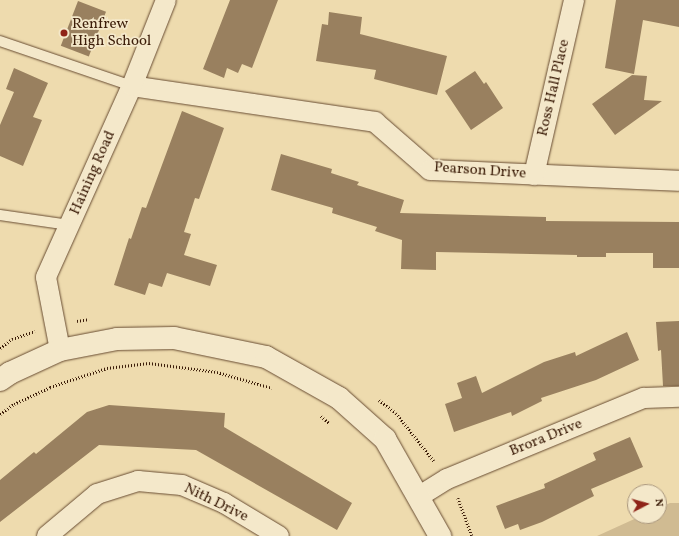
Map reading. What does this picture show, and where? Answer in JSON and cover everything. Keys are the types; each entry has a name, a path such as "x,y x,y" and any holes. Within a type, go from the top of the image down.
{"street":[{"name":"Haining Road","path":"60,350 46,277 132,86 166,0"},
{"name":"Ross Hall Place","path":"534,175 574,0"},
{"name":"Pearson Drive","path":"132,86 375,122 430,170 679,181"},
{"path":"0,380 10,373 60,350 117,339 174,338 266,357 339,398 385,439 440,536"},
{"name":"Brora Drive","path":"418,497 447,479 644,398 679,397"},
{"name":"Nith Drive","path":"48,536 96,494 138,481 182,485 224,503 279,536"}],"lane":[{"path":"0,41 132,86"},
{"path":"0,215 70,225"}],"path":[{"path":"0,414 14,404 50,387 107,368 149,363 217,372 280,391"},
{"path":"319,414 331,424"}],"shaded area":[{"path":"679,503 679,536 597,536 627,522 627,524 667,524 667,504"}],"building":[{"path":"230,0 278,0 252,68 242,64 238,73 227,68 224,78 203,69"},
{"path":"616,0 679,0 679,27 643,20 634,74 605,68"},
{"path":"78,1 106,12 89,57 61,46"},
{"path":"329,12 362,17 360,34 447,56 437,95 374,79 376,70 316,61 322,24 328,25"},
{"path":"14,68 48,83 33,117 42,120 23,166 0,156 0,125 14,92 6,89"},
{"path":"475,71 484,84 486,82 503,108 471,130 445,91"},
{"path":"632,75 647,76 644,100 662,101 615,135 592,104"},
{"path":"182,111 224,128 199,199 195,198 184,232 191,234 184,255 217,265 210,286 167,273 162,287 149,283 145,295 114,285 129,238 131,239 142,207 146,208"},
{"path":"281,154 332,169 331,173 359,182 357,185 404,200 400,213 546,217 546,221 679,222 679,268 653,268 653,253 606,253 606,257 577,257 577,255 436,252 436,270 401,269 402,240 375,231 377,227 332,213 333,208 271,190"},
{"path":"679,321 679,386 663,386 661,350 658,351 656,322"},
{"path":"627,332 639,360 596,380 541,398 542,401 512,416 511,412 454,432 445,404 462,398 457,383 476,376 482,393 544,362 575,352 576,356"},
{"path":"109,405 225,413 224,427 352,503 337,530 196,450 99,445 0,522 0,480 34,452 36,454 87,412"},
{"path":"630,437 643,467 591,489 594,496 542,522 520,530 518,524 505,529 496,506 545,488 544,484 596,460 593,453"}],"place":[{"name":"Renfrew High School","path":"64,33"}]}
